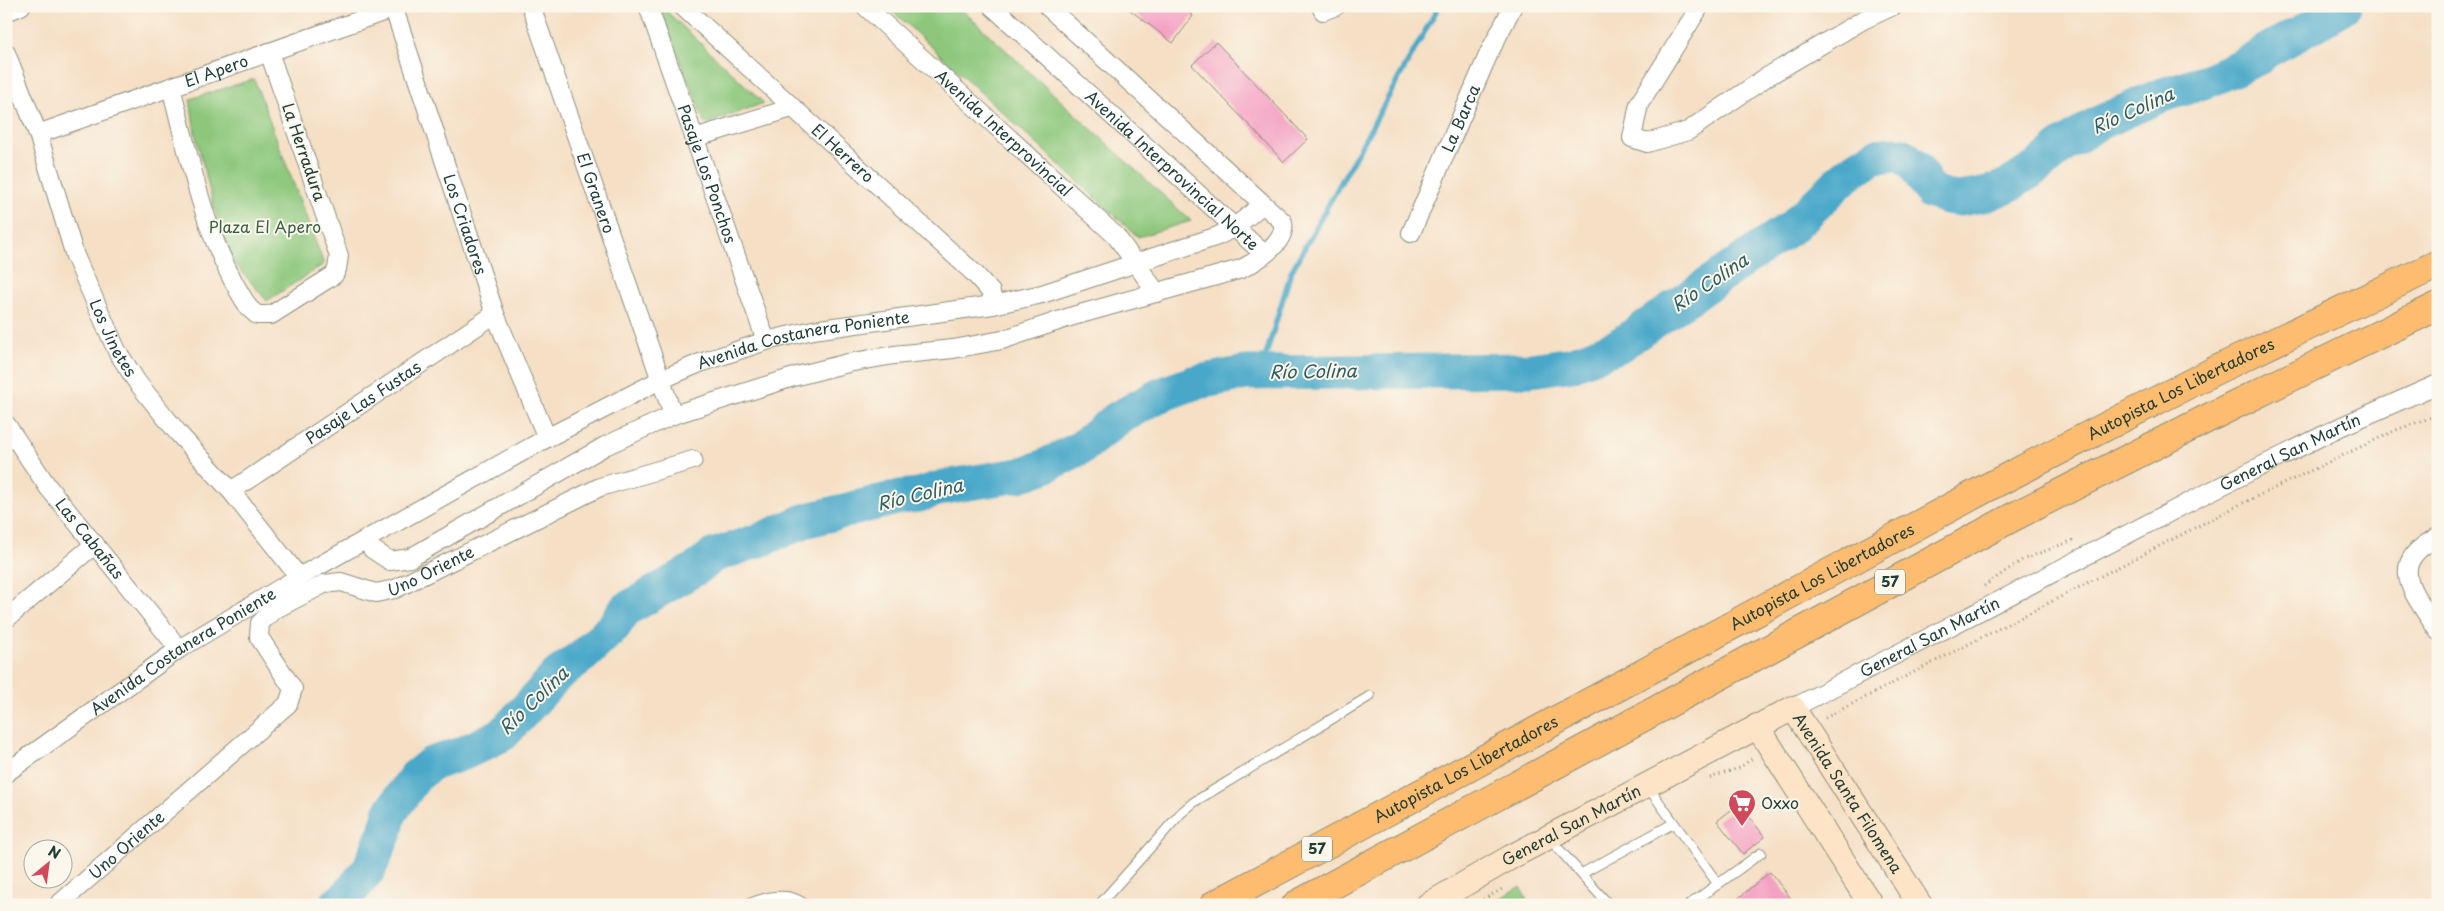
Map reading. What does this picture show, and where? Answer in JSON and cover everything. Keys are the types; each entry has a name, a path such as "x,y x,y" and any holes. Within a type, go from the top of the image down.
{"highway":[{"name":"Autopista Los Libertadores","path":"1214,905 1992,485 2206,376 2438,264"},
{"name":"57","path":"1296,905 2013,517 2234,404 2438,306"}],"street":[{"path":"6,12 21,6"},
{"name":"El Granero","path":"531,6 660,380 674,415"},
{"name":"Pasaje Los Ponchos","path":"648,6 766,342"},
{"name":"El Herrero","path":"682,6 975,274 991,292 993,305"},
{"name":"Avenida Interprovincial","path":"865,6 1116,236 1157,293"},
{"name":"Avenida Interprovincial Norte","path":"992,6 1264,254 1282,238 1283,222 1047,6"},
{"name":"La Barca","path":"1410,232 1489,53 1513,6"},
{"path":"1700,6 1639,104 1632,138 1648,143 1688,131 1765,78 1863,20 1892,6"},
{"name":"El Apero","path":"38,134 393,7"},
{"name":"Los Criadores","path":"393,7 495,314 547,438"},
{"name":"La Herradura","path":"171,87 197,190 218,254 249,308 257,314 271,315 334,275 339,256 269,52"},
{"name":"Los Jinetes","path":"6,53 38,134 75,256 117,351 136,382 178,433 230,491 299,577"},
{"path":"694,138 792,108"},
{"name":"Avenida Costanera Poniente","path":"6,773 180,648 299,577 367,541 547,438 660,380 700,363 766,342 840,325 993,305 1074,284 1218,236 1235,227 1263,204"},
{"name":"Avenida Costanera Poniente","path":"367,541 372,549 390,561 410,558 514,500 605,446 674,415 798,376 848,363 894,355 953,349 1002,340 1074,316 1241,269 1264,254"},
{"name":"Pasaje Las Fustas","path":"230,491 495,314"},
{"name":"General San Martín","path":"1428,905 1548,837 1757,726 2185,504 2342,426 2438,384"},
{"name":"Las Cabañas","path":"6,424 48,487 180,648"},
{"name":"Uno Oriente","path":"58,905 288,704 293,689 259,637 260,623 274,610 324,584 341,582 376,593 395,589 600,487 693,460"},
{"path":"2438,537 2418,548 2412,554 2407,568 2409,583 2438,631"},
{"path":"6,619 95,544"},
{"name":"Avenida Santa Filomena","path":"1793,708 1920,905"},
{"path":"1757,726 1871,905"}],"lane":[{"path":"1099,905 1181,812 1194,802 1370,696"},
{"path":"1647,785 1718,884"},
{"path":"1581,874 1674,823"},
{"path":"1548,837 1608,905"},
{"path":"1688,905 1762,853"},
{"path":"746,905 763,898 776,896 790,898 806,905"}],"path":[{"path":"1810,734 1827,715 2232,508 2396,430 2438,415"},
{"path":"1702,781 1739,768 1755,757 1775,754"},
{"path":"1474,905 1512,883"}],"green space":[{"path":"659,6 661,6 764,103 705,124"},
{"path":"887,6 958,6 1191,221 1138,237"},
{"name":"Plaza El Apero","path":"254,79 324,264 267,301 231,259 214,207 195,133 190,99"},
{"path":"1520,887 1530,905 1488,905"}],"building":[{"path":"1125,6 1180,6 1193,16 1173,43"},
{"path":"1216,42 1308,139 1284,162 1192,65"},
{"path":"1739,804 1765,837 1743,854 1717,821"},
{"path":"1770,872 1796,905 1730,905"}],"waterway":[{"path":"1246,373 1266,355 1291,272 1439,6"},
{"name":"Río Colina","path":"336,905 347,896 369,869 385,832 390,813 415,777 431,764 464,753 503,734 558,674 585,654 614,626 625,610 702,565 712,556 763,539 804,521 900,497 919,495 944,487 1019,475 1043,467 1082,447 1118,418 1158,396 1193,383 1246,373 1531,370 1573,364 1618,346 1793,226 1850,172 1875,156 1898,154 1905,157 1916,167 1931,192 1960,199 1988,194 2011,184 2039,166 2064,145 2097,124 2157,97 2212,79 2260,57 2264,52 2313,26 2344,6"}],"place":[{"name":"Oxxo","path":"1742,827"}]}
